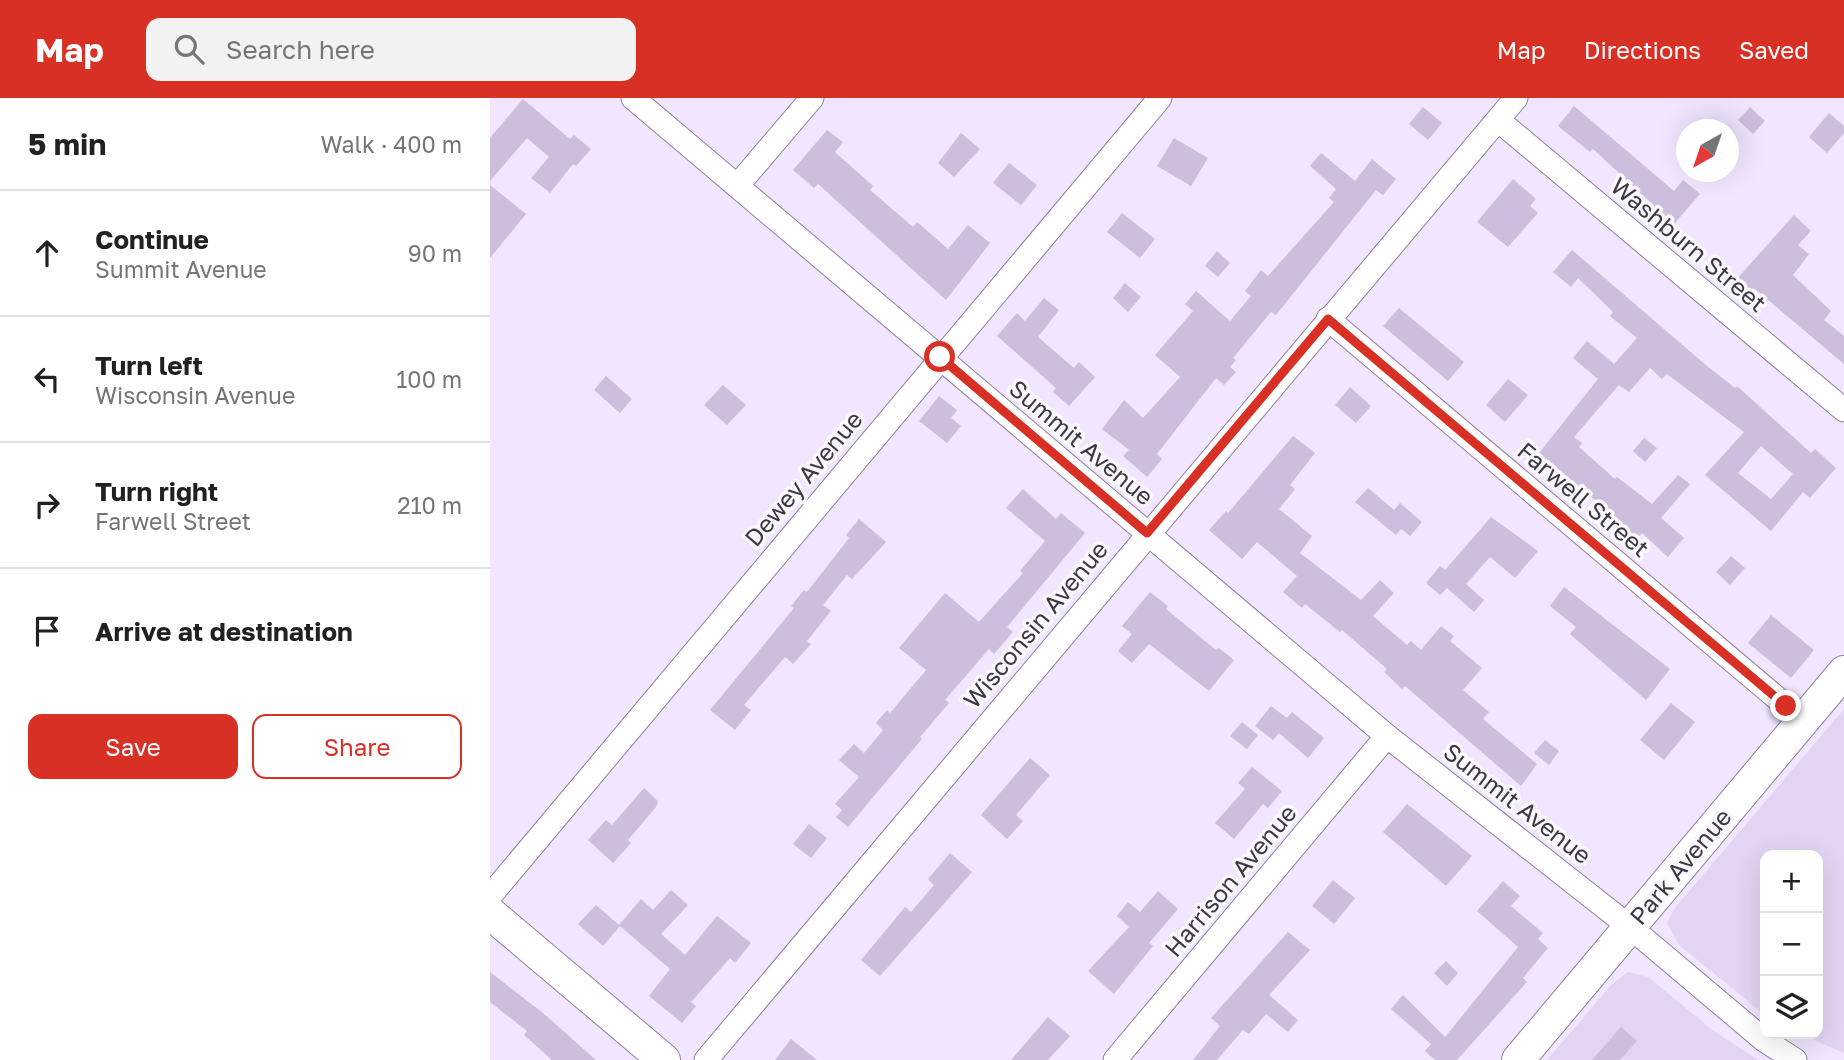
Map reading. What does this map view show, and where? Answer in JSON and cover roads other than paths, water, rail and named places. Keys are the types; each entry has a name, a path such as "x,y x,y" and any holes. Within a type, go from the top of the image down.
{"street":[{"name":"Summit Avenue","path":"633,98 1387,736 1630,927 1764,1040 1795,1060"},
{"path":"737,186 812,98"},
{"name":"Dewey Avenue","path":"490,896 1160,98"},
{"name":"Wisconsin Avenue","path":"706,1060 1516,98"},
{"name":"Washburn Street","path":"1498,120 1844,410"},
{"name":"Farwell Street","path":"1328,319 1804,721"},
{"name":"Park Avenue","path":"1518,1060 1844,672"},
{"name":"Harrison Avenue","path":"1115,1060 1387,736"},
{"path":"490,913 664,1060"}]}
